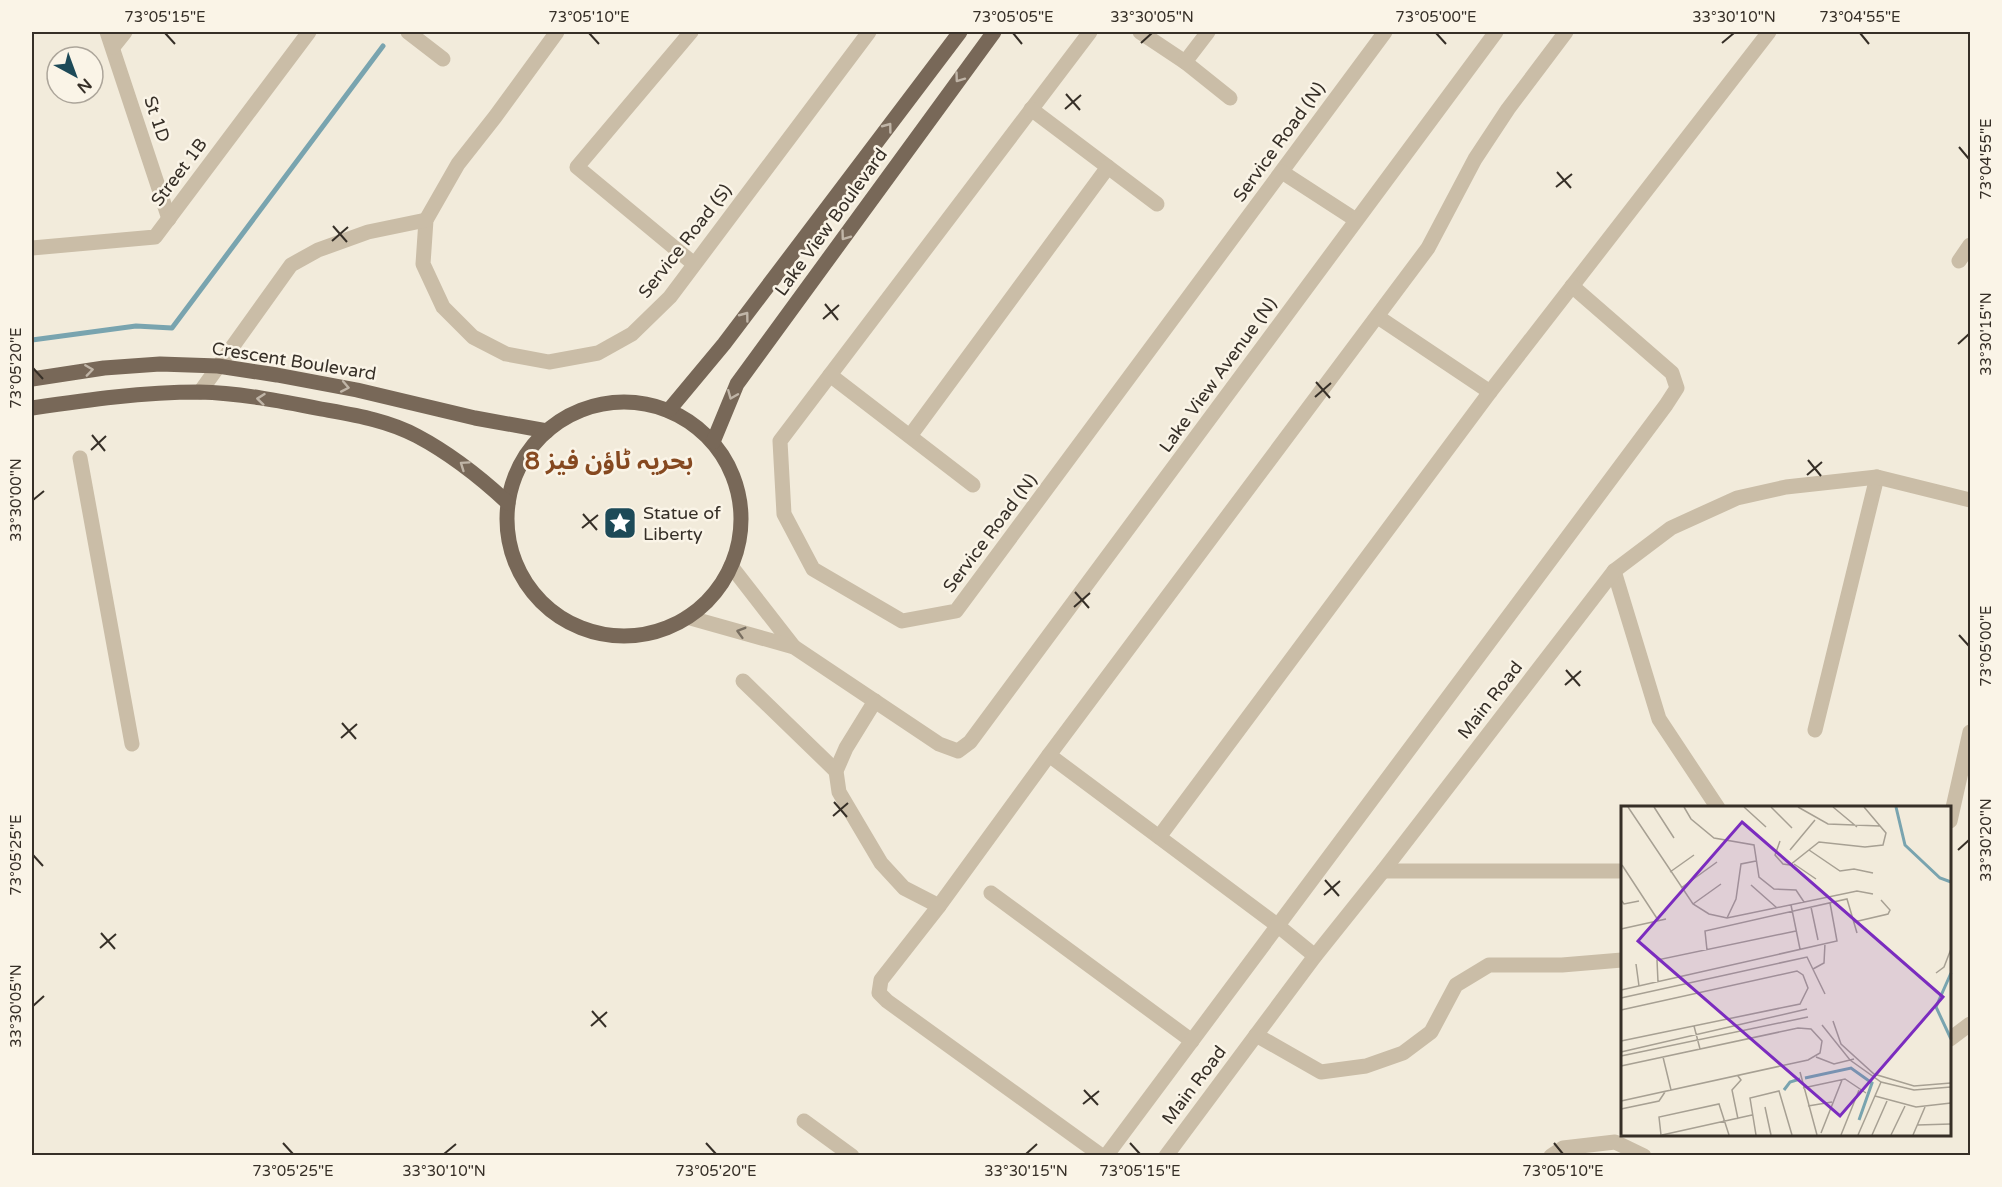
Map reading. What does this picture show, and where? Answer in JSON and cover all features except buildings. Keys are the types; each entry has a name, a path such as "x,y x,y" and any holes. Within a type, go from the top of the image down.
{"main road":[{"name":"Lake View Boulevard","path":"669,411 724,344 960,32"},
{"name":"Lake View Boulevard","path":"713,442 737,384 994,32"},
{"name":"Crescent Boulevard","path":"32,379 104,368 160,364 218,366 357,390 475,418 547,431"},
{"path":"32,408 118,395 201,392 276,400 387,422 448,453 472,470 508,503"},
{"path":"627,402 648,404 669,411 700,429 713,442 735,480 740,501 739,534 731,566 705,603 687,617 663,629 637,635 610,635 585,629 561,617 540,600 524,579 513,556 508,529 508,503 521,463 547,431 565,418 584,409 605,403 627,402"}],"street":[{"name":"St 1D","path":"107,32 169,219"},
{"path":"113,47 125,32"},
{"name":"Street 1B","path":"32,248 155,237 309,32"},
{"path":"408,32 442,59"},
{"name":"Service Road (S)","path":"557,32 458,164 426,220 423,264 443,307 473,337 506,354 549,362 597,353 632,334 670,297 869,32"},
{"path":"691,32 577,167 694,264"},
{"name":"Service Road (N)","path":"1090,32 780,441 784,514 813,569 902,621 956,611 1385,32"},
{"path":"1140,32 1185,62 1230,98"},
{"path":"1185,62 1208,32"},
{"name":"Lake View Avenue (N)","path":"875,701 939,744 958,751 970,742 1496,32"},
{"path":"1102,1155 887,1001 879,993 881,980 939,906 1428,248 1475,159 1508,109 1566,32"},
{"path":"1159,837 1490,392 1769,32"},
{"path":"1031,109 1157,204"},
{"path":"910,436 1108,167"},
{"path":"1282,172 1356,220"},
{"path":"201,392 291,265 318,250 368,232 426,220"},
{"path":"1959,261 1971,245"},
{"path":"1106,1155 1677,388 1672,373 1572,286"},
{"path":"1378,317 1490,392"},
{"path":"830,375 973,486"},
{"path":"80,458 132,744"},
{"path":"1815,730 1877,477"},
{"name":"Main Road","path":"1166,1155 1315,956 1614,571 1671,528 1737,498 1786,487 1877,477 1971,500"},
{"path":"731,566 794,647"},
{"path":"1614,571 1659,719 1717,806"},
{"path":"687,617 794,647 875,701 846,748 836,771 840,792 881,863 904,888 939,906"},
{"path":"743,681 836,771"},
{"path":"1951,817 1971,732"},
{"path":"1049,755 1277,925 1315,956"},
{"path":"1383,871 1621,871"},
{"path":"991,893 1192,1041"},
{"path":"1256,1035 1321,1072 1366,1066 1403,1053 1431,1032 1456,985 1489,965 1562,965 1621,960"},
{"path":"1951,1038 1971,1024"},
{"path":"804,1121 852,1155"},
{"path":"1551,1155 1563,1148 1615,1142 1644,1155"}],"waterway":[{"path":"32,340 136,326 172,328 383,46"}],"place":[{"name":"Statue of Liberty","path":"620,523"}],"district":[{"name":"بحریہ ٹاؤن فیز 8","path":"609,461"}]}
